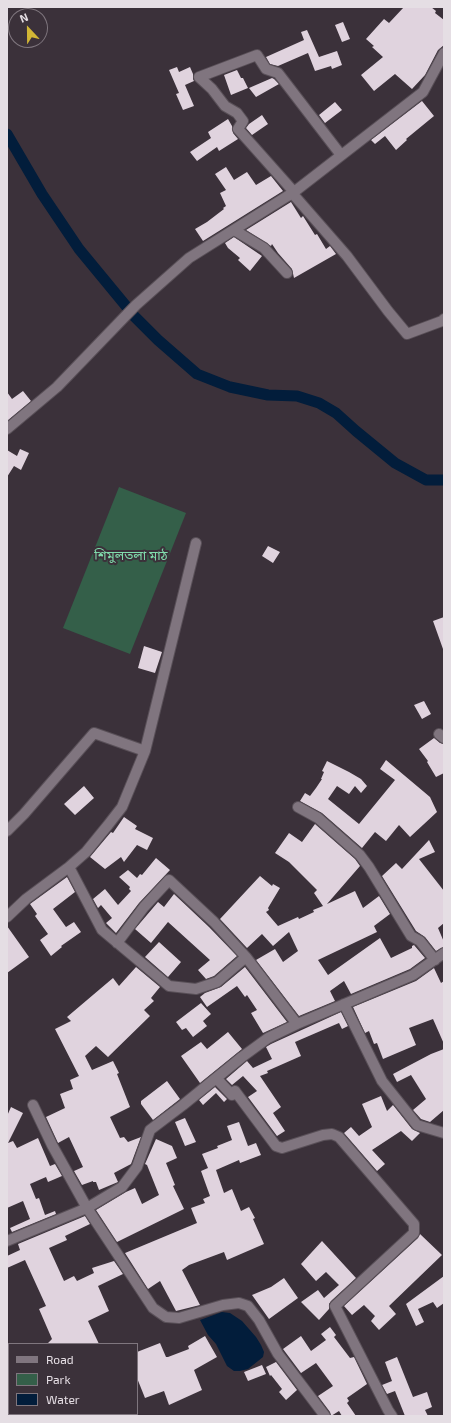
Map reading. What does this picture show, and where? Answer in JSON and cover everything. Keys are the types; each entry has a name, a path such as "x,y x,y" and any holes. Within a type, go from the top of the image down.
{"street":[{"path":"7,429 57,386 136,305 189,258 293,192 423,92 444,54"},
{"path":"341,155 278,74 266,69 257,55 199,77 212,89 225,106 237,113 243,121 238,129 347,256 406,334 444,319"},
{"path":"234,230 264,248 287,273"},
{"path":"7,917 26,899 69,867 86,852 122,807 145,751 196,543"},
{"path":"7,831 24,814 94,733 145,751"},
{"path":"298,807 318,818 360,855 412,936 420,941 435,960"},
{"path":"69,867 102,930 169,986 196,989 217,982 246,957"},
{"path":"117,944 144,907 169,880 214,922 246,957 297,1024"},
{"path":"9,1240 87,1208 122,1187 137,1167 150,1130 268,1038 297,1024 413,975 444,954"},
{"path":"344,1004 382,1081 417,1125 444,1133"},
{"path":"216,1078 232,1094 235,1091 276,1146 282,1148 323,1135 332,1134 339,1137 414,1224 414,1233 336,1306 392,1416"},
{"path":"33,1105 52,1145 87,1208 153,1308 166,1317 179,1318 223,1304 239,1303 248,1306 259,1320 278,1354 325,1416"},
{"path":"432,1129 441,1126 444,1123"}],"green space":[{"name":"শিমুলতলা মাঠ","path":"119,487 186,513 130,654 63,628"}],"water":[{"path":"222,1312 230,1313 242,1321 261,1345 264,1352 263,1357 248,1369 234,1371 227,1366 216,1344 208,1335 200,1320"}],"building":[{"path":"404,7 431,7 436,11 435,13 444,20 444,45 438,50 425,75 412,89 395,74 374,91 361,75 383,57 366,39 384,19 389,23"},
{"path":"343,22 350,39 342,42 335,25"},
{"path":"307,30 319,57 337,51 342,65 332,69 331,66 315,71 308,53 278,66 270,64 266,57 304,40 301,32"},
{"path":"177,67 179,72 190,67 194,81 185,85 194,106 183,110 176,94 179,93 169,70"},
{"path":"237,70 248,88 231,95 224,75"},
{"path":"272,78 279,84 256,97 249,88"},
{"path":"422,101 434,116 406,139 407,140 396,150 385,136 375,144 371,140"},
{"path":"335,102 342,110 325,123 319,115"},
{"path":"262,115 268,124 252,135 246,128 249,124"},
{"path":"228,119 232,126 233,133 238,139 219,151 217,147 197,161 190,152 211,138 208,132"},
{"path":"226,167 234,180 247,172 256,185 271,176 283,191 203,241 195,229 207,222 226,206 220,193 226,190 215,174"},
{"path":"291,202 301,218 303,216 315,235 317,234 326,249 330,246 336,254 294,278 292,269 272,244 271,246 246,230"},
{"path":"234,237 262,256 250,271 238,260 240,258 228,248 225,243"},
{"path":"23,391 31,401 7,421 7,392 12,399"},
{"path":"20,449 29,453 21,470 14,466 7,477 7,450 17,456"},
{"path":"268,546 280,552 273,563 262,556"},
{"path":"444,617 444,649 443,649 433,621"},
{"path":"144,646 162,652 155,673 138,668"},
{"path":"424,701 431,714 422,719 414,705"},
{"path":"434,738 440,743 444,744 444,773 436,777 427,762 428,761 419,749"},
{"path":"386,760 430,797 437,812 410,837 399,825 386,841 375,832 362,848 322,813 300,801 305,793 310,796 316,788 322,779 324,772 322,771 327,761 361,779 367,786 361,793 355,786 349,794 337,786 328,799 359,824 395,780 380,769"},
{"path":"84,786 94,798 75,815 64,804"},
{"path":"124,817 137,826 135,829 153,838 147,850 137,845 124,862 121,857 105,869 90,857 111,832 113,833"},
{"path":"315,824 355,859 360,866 327,904 355,891 363,908 379,896 390,914 374,926 377,932 318,960 328,975 380,938 391,958 412,948 414,945 425,958 410,969 351,994 344,981 330,991 335,1001 299,1016 256,960 275,949 283,962 298,951 289,932 273,946 262,934 247,948 220,919 260,876 272,886 273,884 280,888 268,908 269,910 266,912 278,926 298,917 299,919 314,912 313,910 323,906 314,893 317,890 289,862 275,853 289,833 302,842"},
{"path":"429,840 435,852 419,859 444,891 444,923 438,928 444,942 444,947 436,951 425,937 416,931 382,876 396,863 402,869"},
{"path":"156,858 170,870 139,903 116,933 106,923 112,918 101,905 98,908 93,899 105,889 118,905 131,891 129,889 130,887 119,877 128,870 137,878 140,874 142,875"},
{"path":"67,877 75,892 53,909 66,927 74,922 81,932 61,946 62,947 51,956 40,940 48,934 35,916 37,914 30,904"},
{"path":"174,894 237,956 214,976 206,979 198,970 210,960 168,922 151,943 135,929 158,902 164,907"},
{"path":"7,926 29,957 7,973"},
{"path":"159,942 181,962 168,977 145,957"},
{"path":"136,967 160,987 151,998 154,1001 144,1010 150,1016 108,1057 96,1046 85,1056 92,1070 113,1061 119,1073 117,1074 130,1107 110,1117 120,1138 124,1137 128,1142 141,1137 131,1164 114,1173 118,1182 99,1190 96,1182 93,1181 82,1185 74,1171 83,1167 69,1137 58,1143 46,1117 65,1108 60,1094 73,1089 70,1080 79,1076 55,1029 71,1021 67,1017 113,978 119,986"},
{"path":"245,967 287,1022 263,1033 251,1013 257,1010 247,995 245,997 237,986 207,1007 200,997 205,993 221,987"},
{"path":"434,968 441,983 444,981 444,1044 433,1019 409,1028 416,1045 383,1059 377,1043 374,1044 369,1031 365,1033 353,1007 416,981"},
{"path":"201,1003 211,1014 203,1021 207,1026 193,1037 186,1028 182,1030 176,1022"},
{"path":"341,1012 348,1026 342,1029 339,1023 295,1042 301,1056 267,1071 268,1073 260,1076 281,1107 273,1113 285,1131 277,1136 248,1097 257,1091 243,1076 232,1085 226,1079 247,1061 253,1068 272,1059 266,1047 271,1044"},
{"path":"228,1032 242,1049 200,1083 181,1056 201,1042 207,1049"},
{"path":"444,1049 444,1110 430,1122 421,1119 413,1110 426,1099 411,1075 397,1082 393,1074 431,1054"},
{"path":"167,1081 180,1099 153,1120 141,1104 141,1101"},
{"path":"215,1087 227,1099 224,1102 216,1093 203,1105 199,1100"},
{"path":"381,1096 387,1111 393,1105 412,1129 420,1133 412,1141 401,1131 372,1150 385,1164 377,1171 344,1133 351,1127 359,1136 372,1127 362,1104"},
{"path":"11,1107 23,1113 8,1143 13,1141 17,1148 38,1138 50,1166 55,1164 62,1176 48,1182 46,1177 30,1184 36,1199 39,1198 45,1215 55,1211 56,1214 12,1232 10,1228 30,1219 23,1201 7,1208 7,1116"},
{"path":"185,1118 196,1142 185,1146 175,1122"},
{"path":"239,1122 248,1146 256,1143 261,1155 240,1163 239,1160 216,1170 224,1193 232,1189 241,1211 249,1207 255,1218 253,1219 264,1244 227,1260 224,1252 189,1265 182,1270 200,1305 176,1311 160,1281 148,1289 125,1253 197,1223 191,1208 205,1203 203,1199 210,1196 201,1171 208,1168 202,1154 218,1148 217,1146 232,1140 227,1126"},
{"path":"156,1139 172,1146 177,1158 166,1163 175,1185 173,1186 184,1209 117,1242 96,1210 135,1188 142,1204 159,1195 147,1165 145,1164"},
{"path":"85,1216 90,1224 65,1236 67,1240 49,1248 64,1281 74,1276 77,1281 94,1273 92,1268 114,1261 123,1274 98,1286 109,1311 88,1321 99,1343 48,1343 52,1339 39,1309 46,1306 25,1260 7,1268 7,1256 20,1250 18,1244"},
{"path":"420,1234 442,1255 389,1306 396,1314 379,1330 371,1321 375,1316 364,1305 352,1315 344,1306 418,1238"},
{"path":"322,1241 356,1278 331,1301 329,1304 329,1309 319,1320 301,1302 318,1290 324,1298 339,1285 326,1272 316,1281 301,1264"},
{"path":"444,1276 444,1303 437,1308 433,1302 418,1309 424,1322 416,1326 406,1304"},
{"path":"284,1278 298,1298 269,1319 252,1295 271,1287"},
{"path":"330,1327 336,1335 334,1337 350,1358 354,1357 367,1384 347,1398 349,1401 347,1403 356,1416 342,1416 339,1411 331,1416 330,1412 318,1396 333,1386 316,1363 301,1373 283,1349 301,1336 311,1351 326,1340 321,1334"},
{"path":"205,1336 217,1357 194,1370 202,1390 169,1405 164,1391 145,1398 138,1380 138,1352 160,1343 166,1357 168,1357 189,1349 188,1346"},
{"path":"397,1357 413,1397 427,1392 432,1407 425,1410 428,1416 405,1416 395,1391 387,1394 382,1385 392,1381 385,1362"},
{"path":"276,1362 297,1390 286,1400 279,1392 282,1389 271,1375 270,1376 266,1367"},
{"path":"262,1365 266,1374 248,1381 244,1372"}],"waterway":[{"path":"7,134 42,194 79,249 126,306"},
{"path":"134,316 158,340 197,374 230,387 268,395 297,396 319,403 336,413 395,463 426,480 444,480"}]}
